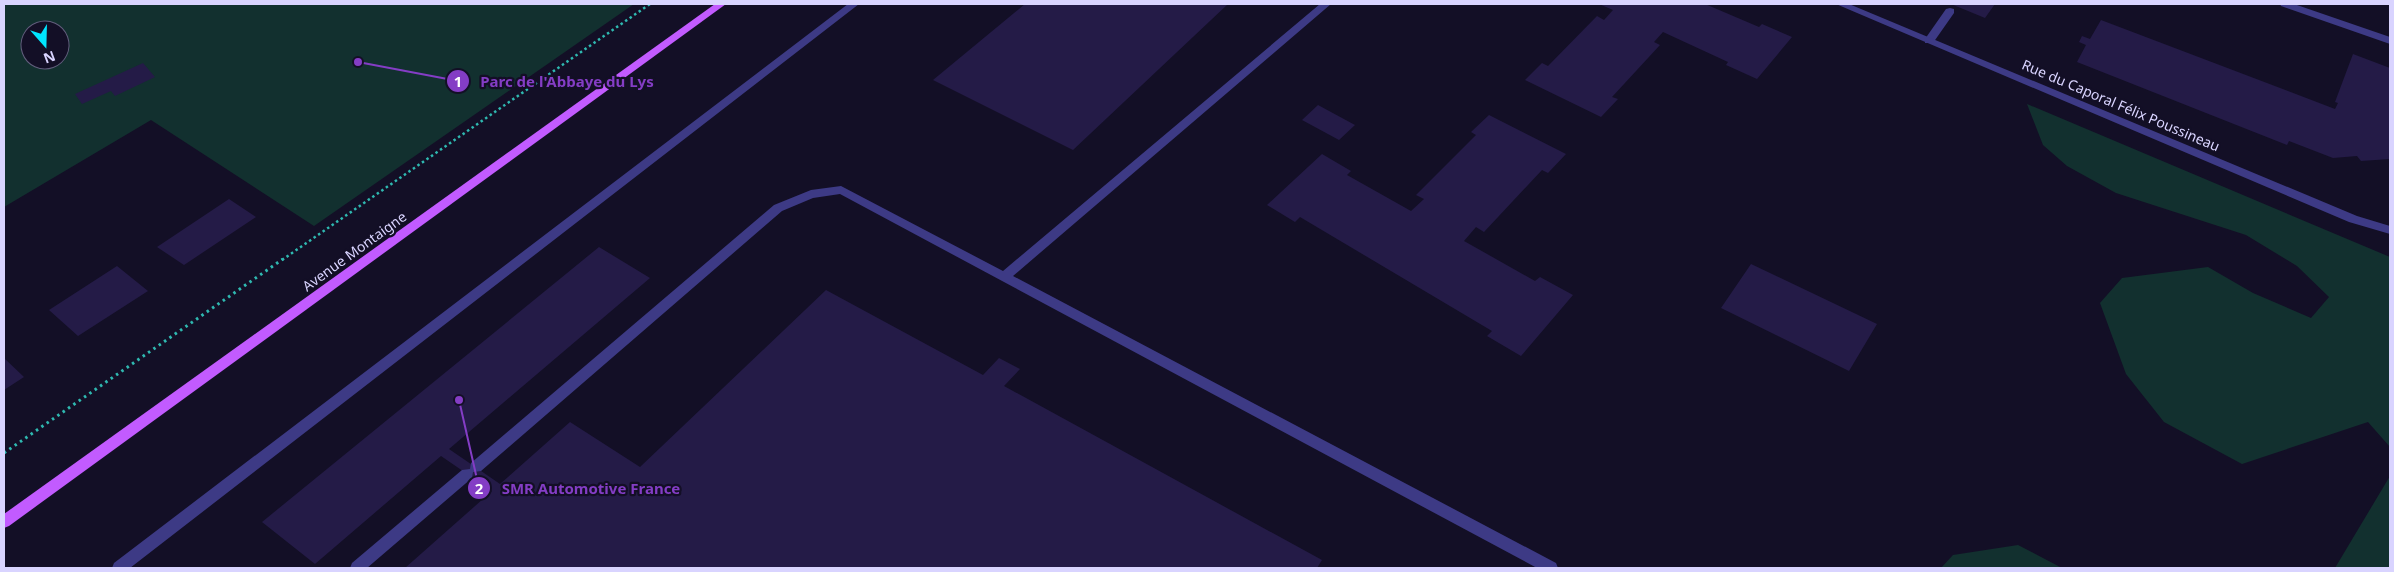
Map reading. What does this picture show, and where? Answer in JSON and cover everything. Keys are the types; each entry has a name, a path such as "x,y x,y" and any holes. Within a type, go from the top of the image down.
{"main road":[{"name":"Avenue Montaigne","path":"4,522 721,4"}],"street":[{"path":"120,568 854,4"},
{"path":"1004,277 1326,4"},
{"name":"Rue du Caporal Félix Poussineau","path":"1841,4 2353,219 2390,230"},
{"path":"2285,4 2390,41"},
{"path":"1929,41 1950,11"},
{"path":"357,568 778,208 811,194 842,190 1551,568"}],"path":[{"path":"4,453 650,4"}],"green space":[{"path":"4,4 634,4 314,226 151,120 4,207"},
{"path":"2027,104 2390,257 2390,447 2368,422 2242,464 2164,422 2126,374 2100,303 2122,278 2208,267 2253,293 2311,318 2329,297 2297,266 2246,235 2116,193 2067,166 2043,145"},
{"path":"2390,476 2390,568 2335,568"},
{"path":"2018,545 2062,568 1941,568 1953,555"}],"building":[{"path":"1025,4 1228,4 1073,150 933,80"},
{"path":"1599,4 1705,4 1759,27 1762,24 1792,37 1757,79 1726,65 1728,62 1663,32 1654,42 1660,45 1612,97 1618,99 1601,117 1525,80 1542,63 1548,66 1597,16 1604,20 1613,10"},
{"path":"1951,4 1995,4 1985,18"},
{"path":"2101,20 2335,109 2338,103 2335,102 2353,54 2390,68 2390,159 2361,161 2357,156 2333,158 2289,141 2287,145 2077,62 2086,45 2079,42 2082,36 2090,39"},
{"path":"143,63 155,77 115,96 111,91 82,104 75,94"},
{"path":"1318,105 1355,125 1339,140 1302,120"},
{"path":"1489,115 1566,154 1548,173 1542,170 1484,232 1476,227 1464,241 1535,281 1540,277 1573,295 1521,356 1487,336 1492,331 1300,217 1295,222 1267,205 1322,154 1351,171 1347,175 1411,211 1424,199 1416,195 1476,135 1471,132"},
{"path":"229,199 256,217 184,265 157,247"},
{"path":"599,247 650,278 449,449 500,484 570,422 640,467 826,290 983,375 999,358 1020,369 1004,386 1322,560 1317,568 405,568 492,491 441,456 315,564 262,522"},
{"path":"1751,264 1877,324 1849,371 1721,308"},
{"path":"117,266 148,291 78,336 49,310"},
{"path":"4,358 24,377 4,390"}],"place":[{"name":"Parc de l'Abbaye du Lys","path":"358,62"},
{"name":"SMR Automotive France","path":"459,400"}]}
